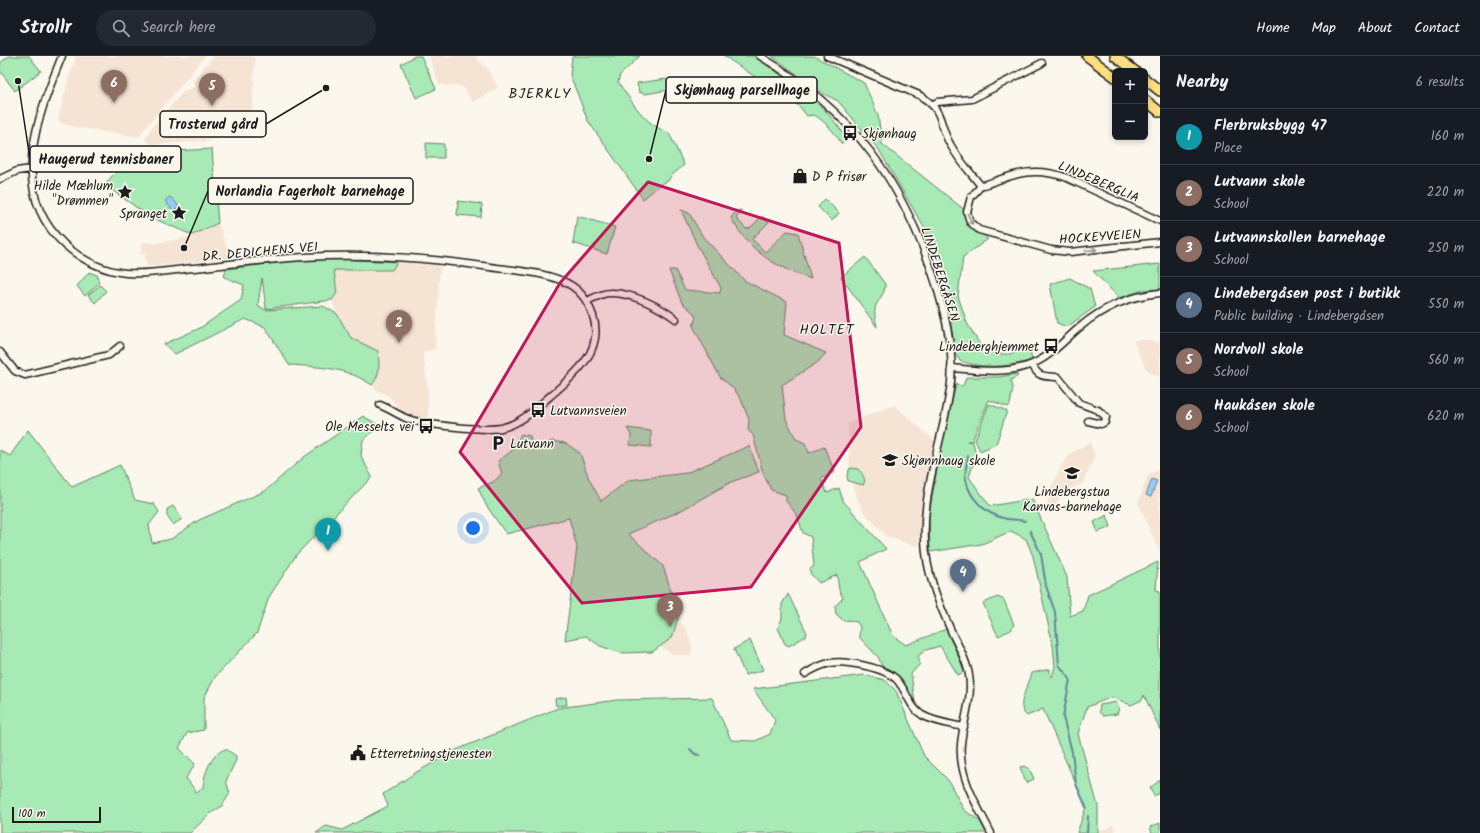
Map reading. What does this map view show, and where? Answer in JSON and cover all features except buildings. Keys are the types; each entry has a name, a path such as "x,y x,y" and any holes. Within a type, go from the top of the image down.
{"highway":[{"path":"1087,56 1112,75"},
{"path":"1115,56 1131,68"},
{"path":"1148,81 1160,91"},
{"path":"1148,102 1160,112"}],"street":[{"name":"DR. DEDICHENS VEI","path":"62,56 35,136 31,169 36,202 48,225 57,237 77,255 98,266 112,270 146,273 252,261 317,256 408,258 479,265 550,277 573,287 587,301"},
{"name":"LINDEBERGÅSEN","path":"760,56 793,76 816,94 831,107 863,141 883,168 907,210 929,264 947,325 951,368 948,403 926,505 926,555 933,586 969,676 969,699 961,747 962,768 966,781 990,833"},
{"path":"827,56 919,95 932,105 940,116 948,141 981,186"},
{"path":"932,105 937,102 972,99 1042,63"},
{"path":"0,179 17,172 31,169"},
{"name":"LINDEBERGLIA","path":"981,186 1019,172 1048,171 1134,208 1160,221"},
{"name":"HOCKEYVEIEN","path":"981,186 971,197 967,212 975,228 991,235 1050,250 1070,252 1160,242"},
{"path":"380,405 406,418 424,422 488,429 504,427 516,422 532,412 571,378 587,359 594,346 596,330 595,320 587,301 604,294 615,293 656,305 676,319"},
{"path":"951,368 1005,371 1032,364 1051,353 1081,326 1102,311 1129,299 1160,293"},
{"path":"0,352 15,371 25,375 109,356 120,346"},
{"path":"1032,364 1036,373 1044,376 1058,377 1079,403 1098,410 1106,417 1105,422 1101,424 1088,421"},
{"path":"805,674 818,667 835,662 885,671 897,680 913,707 921,715 964,727"}],"highlighted area":[{"path":"648,182 839,243 861,427 751,587 582,603 460,452 560,283"}],"shaded area":[{"path":"76,56 205,56 138,137 74,127 63,124 58,120"},
{"path":"214,56 248,56 253,57 255,60 252,119 249,125 216,140 153,145 145,140 152,127 183,92 194,87 193,80"},
{"path":"429,56 475,56 487,68 498,87 473,103 462,86 439,85"},
{"path":"218,223 231,258 148,267 145,259 145,253 140,254 143,242 155,243 186,238"},
{"path":"397,262 440,266 435,349 423,352 428,390 428,420 413,418 400,411 388,395 377,391 372,385 377,379 378,351 351,338 337,314 332,300 337,293 334,270 392,270"},
{"path":"1133,340 1149,340 1160,343 1160,377 1150,373 1145,367"},
{"name":"Skjønnhaug skole","path":"894,405 935,441 925,493 918,547 887,537 862,510 850,479 848,423"},
{"name":"Lindebergstua Kanvas-barnehage","path":"1090,442 1095,456 1083,483 1061,494 1054,511 1047,504 1049,492 1061,466 1071,453"},
{"path":"1160,469 1160,550 1138,503 1148,475"},
{"path":"672,596 682,624 687,630 692,647 691,655 673,655 658,645"},
{"path":"1113,825 1116,833 1098,833 1098,832"}],"green space":[{"path":"9,56 29,56 41,71 15,91 0,71 0,63"},
{"path":"415,56 421,56 436,89 416,98 401,64"},
{"path":"640,56 620,75 618,82 634,105 646,118 660,129 669,133 684,165 671,176 668,181 661,184 643,199 588,121 570,75 572,57"},
{"path":"724,56 754,56 788,80 826,111 845,135 845,141 842,144 830,128 814,115 807,116 800,107"},
{"path":"772,56 814,56 864,83 878,115 882,144 971,215 977,228 988,239 963,257 958,296 967,323 982,348 997,354 1010,354 1029,346 1032,360 1005,366 969,364 960,361 954,352 949,306 926,231 879,150 838,101 824,94"},
{"path":"667,79 669,90 645,94 639,92 637,83"},
{"path":"426,143 444,144 444,158 426,158"},
{"path":"212,149 218,223 192,235 150,217 109,188 107,182 132,153"},
{"path":"825,199 839,213 832,221 818,207"},
{"path":"458,201 482,204 481,217 457,215"},
{"path":"681,210 689,213 703,237 745,281 787,302 784,335 826,353 818,362 782,385 786,419 796,439 805,443 809,453 824,447 835,472 821,479 827,493 839,488 843,501 886,549 860,562 893,636 906,645 946,629 965,671 958,675 940,646 926,650 918,656 920,664 911,674 915,703 900,678 882,666 878,657 859,637 860,627 857,622 847,620 845,622 836,614 835,606 843,598 839,590 837,575 819,583 810,573 810,569 814,566 811,537 803,533 797,515 786,501 786,495 771,490 763,473 753,435 748,430 749,420 741,399 733,388 720,377 693,326 696,317 693,312 682,303 669,270 675,270 685,290 720,293 721,288 697,245"},
{"path":"736,211 742,211 736,218 746,229 750,228 762,216 769,222 752,239 765,252 787,231 798,233 811,279 786,269 765,257 755,249 738,230 731,218"},
{"path":"577,216 615,227 607,254 573,243"},
{"path":"865,257 885,284 883,293 875,308 877,327 841,277"},
{"path":"319,258 397,262 392,270 334,270 337,293 332,300 266,309 262,278 258,305 265,310 323,306 337,314 351,338 378,351 378,373 372,385 362,379 342,371 322,367 289,365 265,327 245,319 175,354 164,344 200,328 241,300 244,285 224,277 226,269"},
{"path":"1160,264 1160,289 1143,290 1119,298 1093,271"},
{"path":"89,272 97,275 99,283 85,296 77,286"},
{"path":"1070,278 1090,289 1095,307 1067,327 1057,323 1050,284"},
{"path":"100,285 106,291 95,303 88,295"},
{"path":"1017,374 1018,376 1011,380 1013,388 1010,405 1008,407 989,400 972,441 967,441 973,442 976,456 969,477 990,506 1032,499 1067,577 1070,616 1083,611 1088,595 1158,562 1156,590 1160,591 1160,730 1144,695 1142,700 1131,705 1112,697 1087,707 1078,734 1098,806 1098,833 1077,833 1086,807 1043,709 1027,716 1023,712 1022,701 1032,673 1050,669 1050,674 1052,677 1055,666 1053,646 1033,556 1026,539 1011,531 982,544 930,552 929,515 938,463 956,384 961,386 964,384 966,377 999,377"},
{"path":"989,404 1007,411 996,444 980,451 975,440"},
{"path":"363,416 380,426 363,440 361,456 372,477 297,554 269,597 257,633 215,677 204,698 204,730 187,733 179,748 195,764 186,778 197,793 203,787 209,765 216,755 226,749 236,756 236,760 226,781 230,793 222,806 210,814 190,833 0,833 0,450 10,456 28,430 72,487 120,465 135,500 154,504 159,512 149,525 152,543 171,539 199,520 265,491 304,457"},
{"path":"627,428 651,431 651,447 630,445 631,435"},
{"path":"521,434 530,436 533,449 552,441 565,443 580,453 589,479 601,501 629,480 686,473 749,446 759,472 731,482 678,512 628,534 663,566 679,615 672,638 652,652 621,653 600,646 586,636 565,640 577,547 569,518 506,534 486,505 478,488 493,482 502,474 498,461 512,451"},
{"path":"850,468 858,469 861,472 864,477 863,485 848,481 847,476"},
{"path":"173,506 182,519 173,525 167,516 167,509"},
{"path":"1107,515 1111,527 1098,532 1094,522"},
{"path":"788,594 807,633 806,636 789,646 785,644 778,628 782,618 782,604"},
{"path":"998,597 1004,600 1014,625 1011,630 998,636 983,603"},
{"path":"750,640 763,670 745,675 734,649"},
{"path":"864,675 885,680 896,691 924,756 948,780 964,810 980,821 986,833 316,833 326,826 342,830 388,806 383,794 415,773 456,750 558,708 617,700 712,698 731,740 755,741 770,734 775,720 753,689"},
{"path":"566,697 567,705 556,706 555,699"},
{"path":"1116,702 1119,708 1117,714 1103,716 1099,712 1100,705"},
{"path":"1023,766 1029,768 1034,779 1026,783 1020,767"},
{"path":"1160,780 1160,793 1154,796 1150,788"},
{"path":"1160,823 1160,833 1152,833 1150,827"}],"water":[{"path":"169,197 173,199 180,208 176,208 174,212 165,201"},
{"path":"1152,479 1157,481 1151,497 1146,495"}],"waterway":[{"path":"968,456 965,477 971,493 979,504 990,513 997,516 1006,519 1025,521"},
{"path":"1030,531 1041,554 1046,586 1055,612 1059,665 1070,679 1063,717 1072,752 1076,784 1086,807"},
{"path":"690,749 695,754 699,755"},
{"path":"1087,833 1088,816"}],"place":[{"name":"Haugerud tennisbaner","path":"18,81"},
{"name":"Trosterud gård","path":"326,88"},
{"name":"Haukåsen skole","path":"114,103"},
{"name":"Nordvoll skole","path":"212,106"},
{"name":"Skjønhaug","path":"850,133"},
{"name":"Skjønhaug parsellhage","path":"649,159"},
{"name":"D P frisør","path":"800,176"},
{"name":"Hilde Mæhlum \"Drømmen\"","path":"125,192"},
{"name":"Spranget","path":"179,213"},
{"name":"Norlandia Fagerholt barnehage","path":"184,248"},
{"name":"Lutvann skole","path":"399,343"},
{"name":"Lindeberghjemmet","path":"1051,346"},
{"name":"Lutvannsveien","path":"538,410"},
{"name":"Ole Messelts vei","path":"426,426"},
{"name":"Lutvann","path":"498,443"},
{"name":"Skjønnhaug skole","path":"890,460"},
{"name":"Lindebergstua Kanvas-barnehage","path":"1072,473"},
{"name":"Flerbruksbygg 47","path":"328,551"},
{"name":"Lindebergåsen post i butikk","path":"963,592"},
{"name":"Lutvannskollen barnehage","path":"670,627"},
{"name":"Etterretningstjenesten","path":"358,753"}],"district":[{"name":"BJERKLY","path":"540,93"},
{"name":"HOLTET","path":"827,329"}]}
